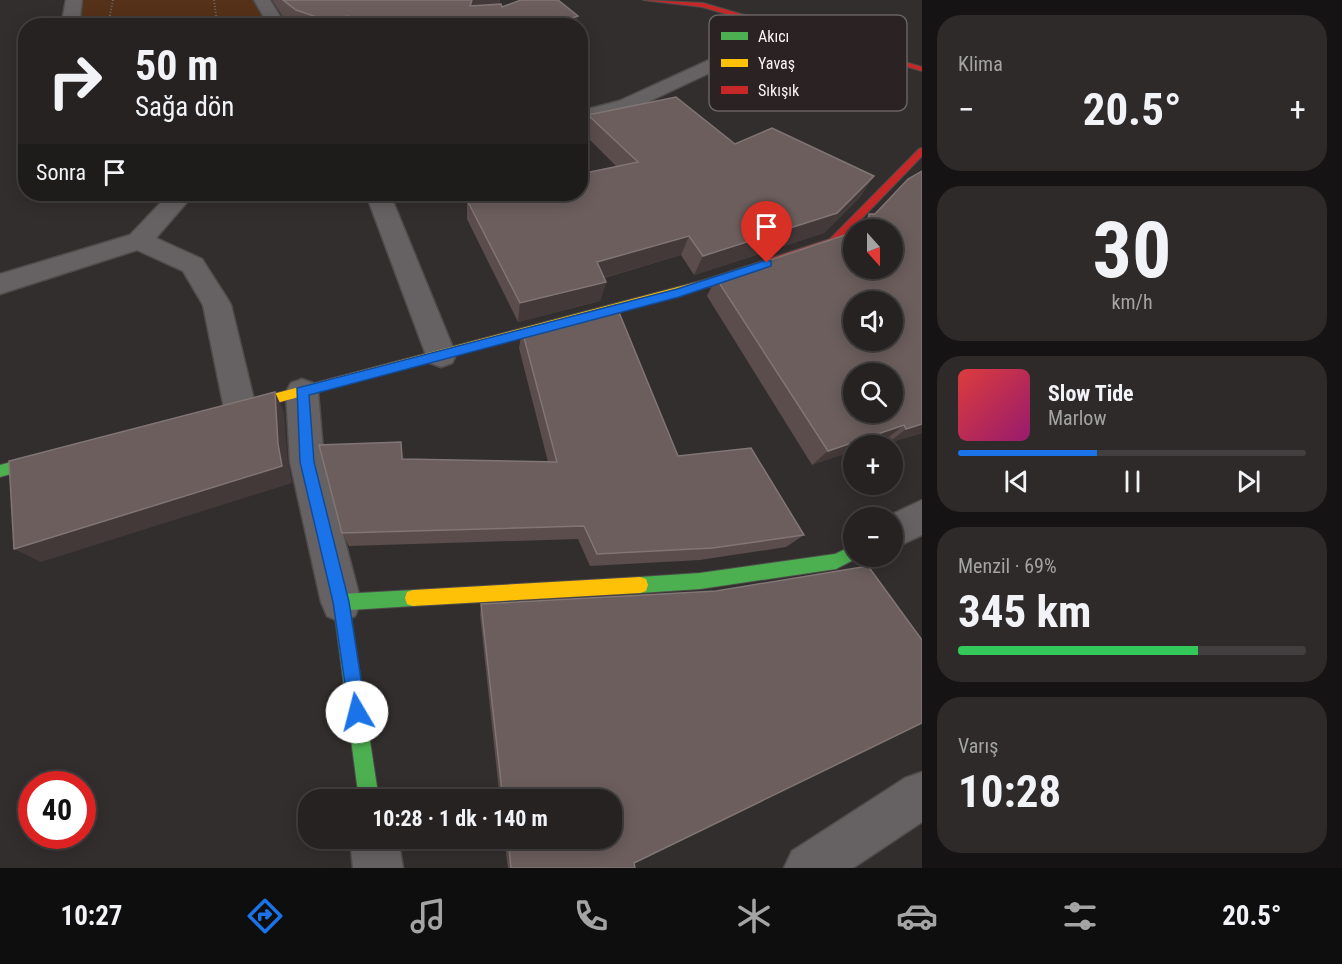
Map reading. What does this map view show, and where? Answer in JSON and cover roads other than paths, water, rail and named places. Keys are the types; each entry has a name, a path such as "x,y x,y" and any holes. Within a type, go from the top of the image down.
{"street":[{"path":"71,18 74,0"},
{"path":"262,0 273,18"},
{"path":"646,0 703,5 736,15"},
{"path":"907,65 922,69"},
{"path":"588,116 626,105 709,66"},
{"path":"139,241 193,265 217,305 228,411 679,293 834,241 922,151"},
{"path":"0,284 139,241 176,201"},
{"path":"381,201 441,355"},
{"path":"302,392 307,462 341,602 367,789"},
{"path":"0,471 68,453"},
{"path":"903,526 922,517"},
{"path":"341,602 700,581 836,561 843,558"},
{"path":"808,868 922,795"},
{"path":"375,849 378,868"}]}
